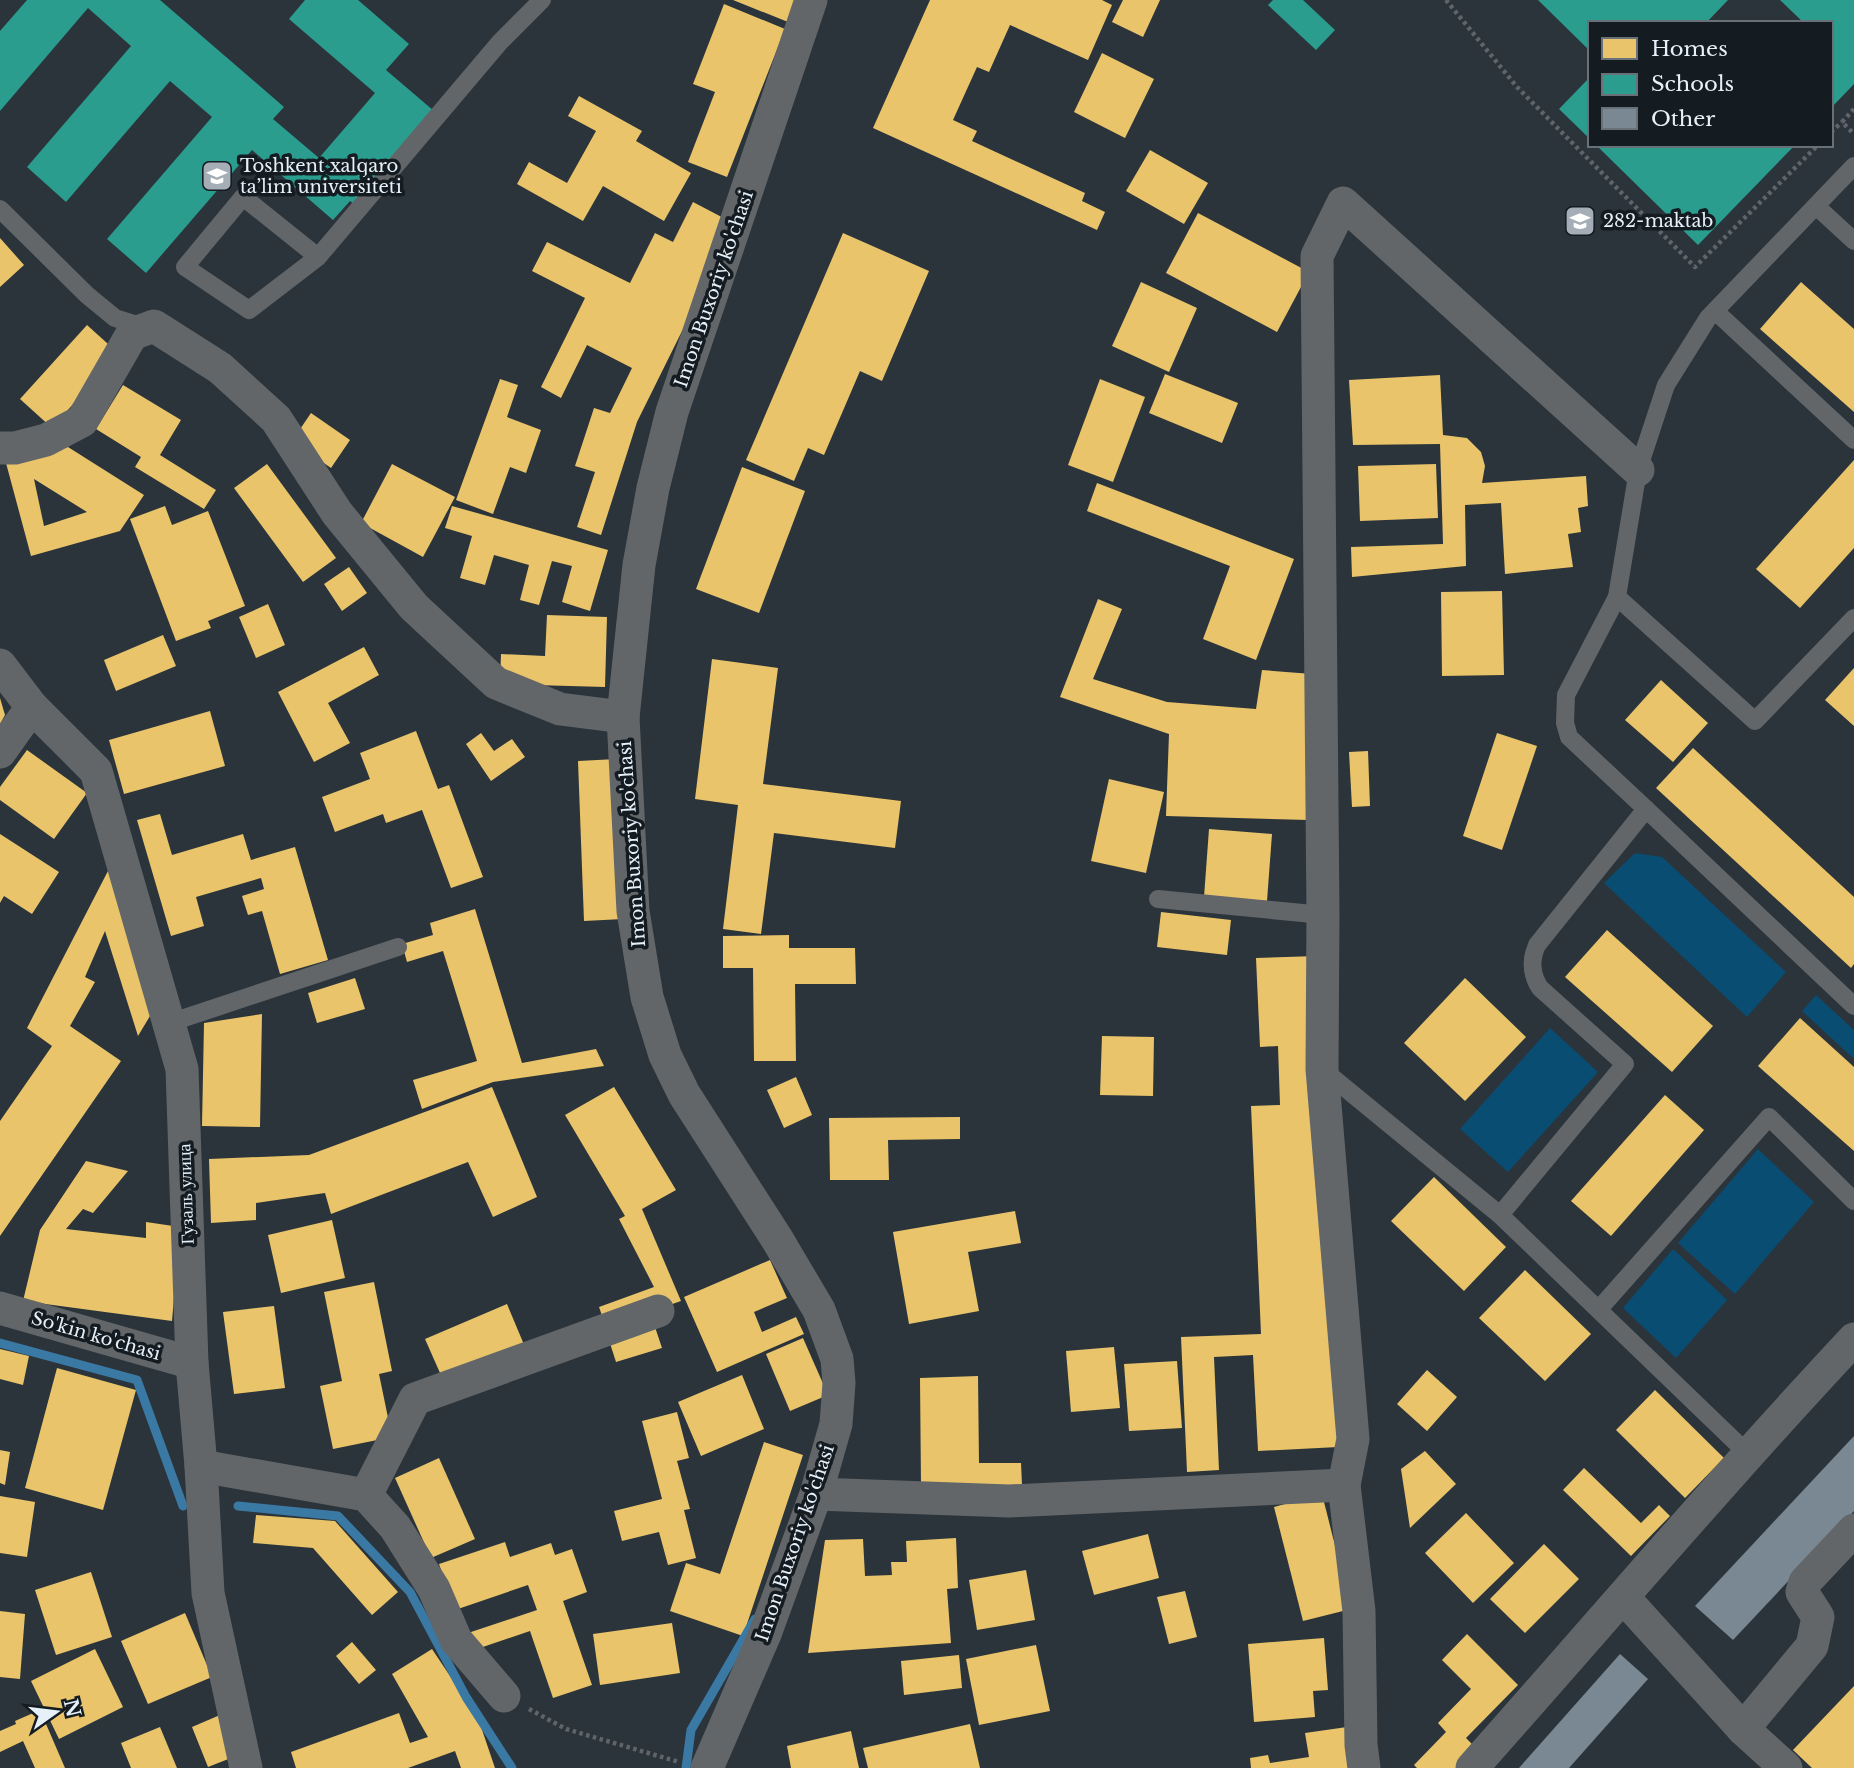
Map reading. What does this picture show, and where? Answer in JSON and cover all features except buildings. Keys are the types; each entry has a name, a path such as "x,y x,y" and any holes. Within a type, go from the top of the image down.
{"street":[{"name":"Imon Buxoriy ko'chasi","path":"697,1766 765,1634 816,1494 836,1424 839,1383 837,1359 819,1310 684,1094 661,1042 647,997 633,911 623,717 639,565 653,488 672,412 811,0"},
{"path":"1364,1768 1361,1745 1359,1611 1344,1485 1353,1439 1322,1069 1317,256 1343,202 1638,470"},
{"path":"0,448 15,448 46,440 82,421 132,334 154,326 220,368 276,419 337,513 414,607 496,683 560,709 623,717"},
{"name":"Гузаль улица","path":"0,665 32,707 96,771 182,1069 192,1363 208,1593 246,1768"},
{"path":"0,752 32,707"},
{"name":"So'kin ko'chasi","path":"0,1308 192,1363"},
{"path":"366,1495 415,1399 658,1311"},
{"path":"1472,1768 1624,1598 1747,1453 1854,1339"},
{"path":"201,1466 366,1495 395,1528 408,1548 434,1590 456,1640 504,1696"},
{"path":"816,1494 1009,1501 1344,1485"},
{"path":"1743,1728 1812,1646 1818,1617 1802,1592 1805,1582 1854,1530"},
{"path":"1624,1598 1743,1728 1786,1768"}],"lane":[{"path":"318,257 243,197 186,267 249,310 318,257 500,42 542,0"},
{"path":"1854,166 1708,318 1666,385 1638,470 1617,597 1566,695 1565,723 1569,737 1578,747 1854,1006"},
{"path":"1816,206 1854,241"},
{"path":"0,209 87,295 115,318 147,328"},
{"path":"1715,311 1854,440"},
{"path":"1617,597 1755,721 1854,618"},
{"path":"1500,1216 1625,1063 1540,988 1534,979 1532,955 1537,945 1646,809"},
{"path":"1158,899 1323,915"},
{"path":"169,1023 398,947"},
{"path":"1322,1069 1500,1216 1747,1453"},
{"path":"1599,1309 1769,1117 1854,1202"}],"path":[{"path":"1446,0 1517,87 1695,267 1816,147"},
{"path":"1833,130 1854,109"},
{"path":"1842,122 1854,134"},
{"path":"504,1696 566,1729 697,1766"}],"shaded area":[{"path":"1635,853 1662,857 1786,972 1747,1017 1604,883"},
{"path":"1816,995 1854,1030 1854,1059 1802,1011"},
{"path":"1550,1028 1598,1072 1508,1172 1460,1129"},
{"path":"1758,1149 1814,1202 1735,1294 1678,1243"},
{"path":"1673,1249 1727,1300 1676,1358 1623,1308"}],"waterway":[{"path":"0,1343 137,1380 183,1506"},
{"path":"238,1506 338,1516 410,1592 466,1697 512,1768"},
{"path":"686,1768 691,1730 755,1619"}],"place":[{"name":"Toshkent xalqaro ta’lim universiteti","path":"217,176"},
{"name":"282-maktab","path":"1580,221"}]}
